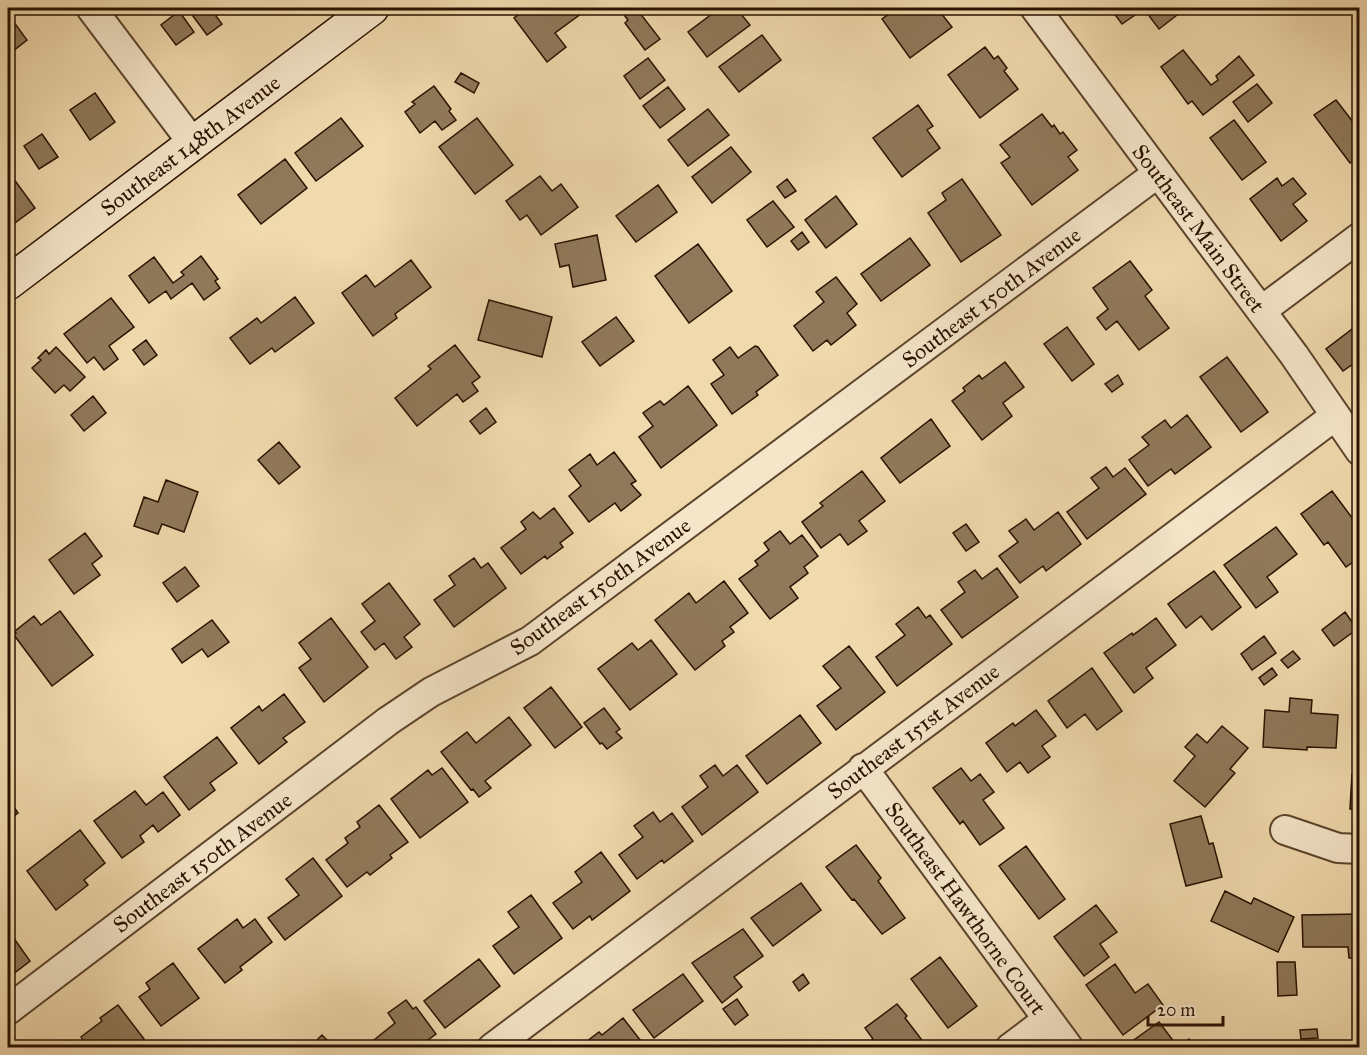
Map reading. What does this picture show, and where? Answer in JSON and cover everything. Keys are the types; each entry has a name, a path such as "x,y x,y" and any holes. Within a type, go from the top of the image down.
{"main road":[{"name":"Southeast 148th Avenue","path":"8,283 372,8"}],"street":[{"path":"91,8 192,142"},
{"name":"Southeast Main Street","path":"1035,8 1261,310 1359,452"},
{"name":"Southeast 150th Avenue","path":"8,1010 388,721 431,692 530,642 1158,173"},
{"path":"1261,310 1359,237"},
{"name":"Southeast 151st Avenue","path":"492,1047 1335,416"},
{"name":"Southeast Hawthorne Court","path":"863,768 1069,1047"},
{"path":"1285,830 1338,848 1359,849"},
{"path":"1010,1047 1047,1020"}],"building":[{"path":"187,8 228,8 216,16 222,24 207,35"},
{"path":"527,8 589,8 555,33 566,47 547,62 514,18"},
{"path":"626,8 636,8 660,39 645,50 625,23 628,20 621,11"},
{"path":"720,8 736,8 750,25 707,57 688,32"},
{"path":"897,8 937,8 952,27 910,58 882,19"},
{"path":"1110,8 1133,8 1138,13 1122,24"},
{"path":"1145,8 1186,8 1159,29"},
{"path":"179,11 194,32 176,45 161,25"},
{"path":"8,14 27,40 8,55"},
{"path":"762,35 781,60 739,92 719,67"},
{"path":"985,47 994,59 998,56 1007,68 1004,71 1018,89 980,118 948,75"},
{"path":"1183,50 1211,85 1218,80 1216,76 1239,56 1254,75 1203,115 1192,101 1188,104 1161,67"},
{"path":"648,58 665,80 640,99 624,76"},
{"path":"461,73 479,83 474,93 455,82"},
{"path":"1257,84 1272,103 1248,122 1233,102"},
{"path":"434,86 456,120 442,130 435,121 420,133 405,112 415,104 412,102"},
{"path":"668,87 685,109 660,128 643,106"},
{"path":"95,93 115,122 90,140 70,110"},
{"path":"1336,100 1360,131 1360,156 1350,163 1314,115"},
{"path":"918,105 933,126 927,130 940,148 902,177 873,138"},
{"path":"708,109 729,135 688,166 668,140"},
{"path":"1042,114 1060,134 1063,132 1077,150 1068,157 1078,170 1032,205 1001,163 1010,157 1000,145"},
{"path":"341,118 363,146 316,181 295,153"},
{"path":"477,118 513,165 475,194 439,147"},
{"path":"1234,120 1266,162 1242,180 1210,138"},
{"path":"42,134 58,157 39,169 24,146"},
{"path":"731,147 751,172 712,203 692,177"},
{"path":"285,159 307,188 261,224 238,195"},
{"path":"8,171 35,208 8,228"},
{"path":"540,176 552,191 561,184 578,207 541,235 527,215 520,220 506,201"},
{"path":"1277,178 1282,186 1293,178 1306,194 1293,204 1307,221 1281,241 1250,199"},
{"path":"787,179 796,191 785,198 777,187"},
{"path":"962,179 1001,235 961,262 928,213 946,200 942,193"},
{"path":"658,185 677,212 636,242 616,216"},
{"path":"836,196 857,224 826,248 805,220"},
{"path":"773,201 794,227 767,247 747,220"},
{"path":"802,232 809,242 798,250 791,241"},
{"path":"597,235 606,280 573,287 569,265 560,267 555,244"},
{"path":"910,238 930,265 881,301 861,274"},
{"path":"698,244 732,291 689,323 655,276"},
{"path":"201,256 218,279 215,281 220,288 204,300 192,283 171,299 166,291 149,303 129,276 154,257 173,283 184,275 181,272"},
{"path":"411,260 431,287 395,314 397,318 373,336 342,293 366,275 375,287"},
{"path":"1130,261 1152,290 1145,296 1169,328 1139,350 1117,321 1106,330 1097,318 1108,309 1093,288"},
{"path":"836,277 857,304 847,313 856,325 831,345 827,340 813,351 794,326 824,302 816,292"},
{"path":"295,297 314,323 275,352 272,348 250,364 230,338 257,318 261,323"},
{"path":"111,298 134,327 109,346 118,359 104,370 94,357 87,363 64,334"},
{"path":"489,300 552,317 542,357 478,340"},
{"path":"616,317 634,341 600,366 582,342"},
{"path":"1360,323 1360,359 1343,371 1326,349"},
{"path":"1067,327 1094,364 1072,381 1044,344"},
{"path":"146,340 157,355 144,365 133,350"},
{"path":"455,345 480,377 472,383 478,391 463,402 457,394 417,426 395,398 431,369 428,366"},
{"path":"755,346 778,375 756,392 758,395 732,414 711,384 724,375 713,360 730,347 738,358"},
{"path":"56,347 85,377 70,391 64,385 55,393 32,368 41,360 38,358 46,350 49,354"},
{"path":"1227,357 1268,412 1241,432 1200,377"},
{"path":"1005,362 1024,387 1003,403 1012,416 982,440 952,401 965,391 963,388 979,375 982,379"},
{"path":"1118,375 1123,384 1112,392 1105,384"},
{"path":"688,386 717,425 661,468 639,437 653,426 643,413 660,401 664,405"},
{"path":"93,396 106,413 84,431 71,415"},
{"path":"486,408 496,422 480,434 470,421"},
{"path":"1187,415 1211,447 1175,474 1171,469 1148,486 1129,460 1149,445 1142,437 1165,420 1171,428"},
{"path":"931,419 950,446 900,483 881,458"},
{"path":"279,442 300,467 279,484 258,460"},
{"path":"614,452 636,481 631,484 641,495 621,511 615,503 589,522 569,496 581,486 569,470 590,454 597,465"},
{"path":"1106,467 1113,477 1125,468 1146,494 1087,539 1067,512 1099,488 1091,478"},
{"path":"862,471 885,501 859,521 867,531 848,545 840,534 821,548 802,522 823,506 820,503"},
{"path":"166,480 198,492 184,532 162,524 158,534 134,526 144,497 158,502"},
{"path":"1332,491 1356,523 1353,525 1360,534 1360,557 1346,567 1328,542 1324,545 1301,514"},
{"path":"554,508 573,533 560,543 563,547 547,559 545,556 521,574 501,548 526,529 521,522 533,512 540,519"},
{"path":"1058,512 1081,544 1046,571 1043,566 1020,583 999,556 1018,542 1009,531 1026,519 1034,530"},
{"path":"966,524 979,542 966,551 953,533"},
{"path":"1276,527 1297,554 1267,577 1278,592 1256,608 1224,565"},
{"path":"780,531 790,544 802,535 818,556 804,567 808,573 790,587 798,598 770,619 739,579 758,565 755,561 769,550 764,543"},
{"path":"85,533 102,556 92,564 100,575 74,594 49,560"},
{"path":"474,558 481,568 488,563 506,588 454,627 434,600 455,585 449,576"},
{"path":"185,567 199,586 177,602 163,583"},
{"path":"997,568 1018,597 962,638 941,610 965,592 958,582 975,570 982,579"},
{"path":"1214,571 1241,607 1212,630 1201,616 1186,628 1168,604"},
{"path":"724,581 748,613 730,627 734,632 722,641 725,646 695,670 655,620 689,593 696,603"},
{"path":"389,583 420,624 404,637 412,647 396,659 384,643 375,650 361,632 375,621 362,604"},
{"path":"918,607 926,618 930,615 952,644 897,686 876,657 905,635 896,624"},
{"path":"60,611 93,655 52,686 14,635 15,631 34,616 41,625"},
{"path":"1345,612 1357,629 1334,646 1322,630"},
{"path":"331,618 368,667 324,702 299,668 311,659 299,643"},
{"path":"1156,618 1176,645 1146,668 1153,678 1134,693 1104,653"},
{"path":"212,620 229,642 208,657 202,649 182,663 172,649"},
{"path":"1264,636 1276,653 1252,670 1241,654"},
{"path":"651,640 677,674 630,710 598,669 632,643 638,650"},
{"path":"849,646 885,692 836,730 817,706 841,688 823,666"},
{"path":"1293,651 1300,659 1288,668 1281,660"},
{"path":"1092,668 1122,711 1097,730 1085,714 1067,728 1048,701"},
{"path":"1272,668 1277,675 1264,685 1259,678"},
{"path":"551,687 582,727 555,748 524,708"},
{"path":"284,694 305,722 283,738 287,742 259,764 231,728 259,706 262,711"},
{"path":"1290,698 1312,700 1311,713 1338,715 1336,748 1307,747 1307,750 1263,747 1265,710 1289,712"},
{"path":"604,708 620,729 616,732 622,738 607,749 602,743 600,744 584,723"},
{"path":"1036,710 1056,736 1042,746 1050,757 1028,773 1020,762 1007,772 986,743 1013,723 1015,726"},
{"path":"800,715 821,743 767,784 746,756"},
{"path":"509,717 531,745 485,781 491,788 479,797 441,752 467,732 476,743"},
{"path":"1222,726 1248,748 1230,769 1235,773 1205,807 1174,781 1195,756 1185,747 1197,734 1207,743"},
{"path":"217,737 237,763 210,783 215,790 189,810 164,777"},
{"path":"715,765 723,776 737,765 758,792 702,835 682,807 708,787 700,776"},
{"path":"442,768 468,802 420,838 391,799 428,770 432,775"},
{"path":"961,768 971,781 980,774 994,792 983,800 1004,828 980,845 963,821 960,824 933,788"},
{"path":"1352,774 1360,774 1360,809 1350,809"},
{"path":"135,791 146,805 163,792 180,815 158,832 153,825 140,836 144,842 122,858 94,821"},
{"path":"8,798 18,813 8,820"},
{"path":"379,805 408,842 390,855 392,858 370,875 367,872 347,887 326,860 348,843 345,838 360,827 357,822"},
{"path":"653,812 660,822 672,813 693,841 664,863 662,860 637,879 619,855 643,837 634,826"},
{"path":"1201,816 1209,844 1213,843 1222,877 1186,886 1170,824"},
{"path":"80,830 105,863 84,880 88,885 56,910 27,871"},
{"path":"856,845 881,878 878,881 905,918 882,934 826,867"},
{"path":"1026,846 1065,899 1039,919 999,866"},
{"path":"601,852 630,891 592,920 590,916 573,929 553,903 582,882 575,872"},
{"path":"313,858 342,896 285,940 268,918 299,895 286,879"},
{"path":"801,883 821,910 773,946 751,918"},
{"path":"1225,891 1251,904 1254,898 1294,917 1278,952 1211,921"},
{"path":"531,895 562,938 514,974 493,946 519,927 508,912"},
{"path":"1096,905 1117,932 1100,944 1109,957 1084,976 1054,937"},
{"path":"1360,914 1360,958 1349,958 1348,947 1303,947 1302,915"},
{"path":"237,919 243,928 255,919 272,942 240,967 242,970 225,983 198,949"},
{"path":"743,929 763,956 734,977 742,987 722,1003 692,963"},
{"path":"8,930 30,961 8,978"},
{"path":"940,957 977,1006 948,1028 911,979"},
{"path":"479,959 500,986 445,1028 424,1001"},
{"path":"1277,962 1295,962 1297,995 1278,996"},
{"path":"173,963 199,998 161,1026 139,997 150,989 146,983"},
{"path":"1115,964 1135,993 1148,984 1163,1005 1123,1035 1086,985"},
{"path":"683,974 703,1001 654,1038 633,1010"},
{"path":"803,974 809,983 799,991 793,982"},
{"path":"737,999 748,1015 735,1025 723,1009"},
{"path":"406,1000 413,1009 416,1007 436,1034 417,1048 364,1048 395,1023 388,1013"},
{"path":"897,1004 928,1048 862,1048 873,1039 865,1028"},
{"path":"118,1005 144,1039 133,1048 77,1048 84,1042 81,1037 102,1021 100,1018"},
{"path":"623,1018 644,1045 641,1048 578,1048 599,1032 602,1035"},
{"path":"1159,1022 1178,1047 1189,1039 1195,1048 1134,1048 1131,1042"},
{"path":"1317,1029 1318,1038 1301,1039 1300,1030"},
{"path":"322,1035 335,1048 309,1048"}]}
